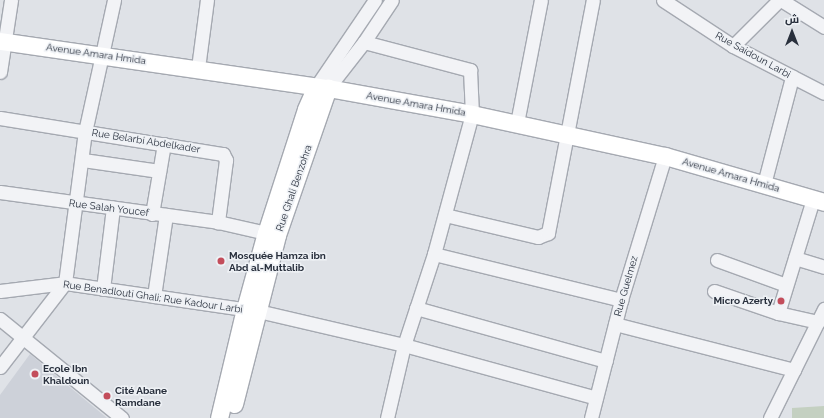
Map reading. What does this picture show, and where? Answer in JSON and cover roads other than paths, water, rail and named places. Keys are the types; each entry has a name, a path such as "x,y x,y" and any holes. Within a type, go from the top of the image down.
{"main road":[{"name":"Avenue Amara Hmida","path":"2,42 104,54 198,68 472,114 665,156 819,200"},
{"name":"Rue Ghali Benzohra","path":"219,418 272,234 322,88"},
{"name":"Rue Ghali Benzohra","path":"230,418 251,310"}],"street":[{"path":"0,72 2,42 11,0"},
{"path":"0,366 65,283 83,160 85,132 104,54 114,0"},
{"path":"198,68 207,0"},
{"name":"Rue Ghali Benzohra","path":"322,88 375,0"},
{"name":"Rue Ghali Benzohra","path":"322,88 364,42 392,0"},
{"path":"517,123 542,0"},
{"path":"445,215 538,237 544,237 548,233 593,0"},
{"name":"Rue Saidoun Larbi","path":"663,0 733,46 824,93"},
{"path":"733,46 780,0 824,27"},
{"path":"364,42 470,70 472,114 434,254 404,345 387,418"},
{"path":"764,184 792,77"},
{"name":"Rue Belarbi Abdelkader","path":"0,118 223,154 226,156 218,222"},
{"path":"152,214 164,144"},
{"name":"Rue Guelmez","path":"591,418 621,300 665,156"},
{"path":"83,160 159,171"},
{"name":"Rue Salah Youcef","path":"0,192 76,204 218,222 272,234"},
{"path":"778,313 795,258 819,200"},
{"path":"103,289 113,208"},
{"path":"154,296 166,216"},
{"path":"434,254 621,300"},
{"path":"795,258 824,267"},
{"path":"717,260 786,285"},
{"name":"Rue Benadlouti Ghali; Rue Kadour Larbi","path":"0,291 65,283 251,310 404,345 596,398"},
{"path":"714,291 778,313 818,322"},
{"path":"416,308 606,361"},
{"path":"760,418 772,416 824,309"},
{"path":"0,320 122,418"},
{"path":"615,324 794,370"}],"place":[{"name":"Mosquée Hamza ibn Abd al-Muttalib","path":"221,261"},
{"name":"Micro Azerty","path":"781,301"},
{"name":"Ecole Ibn Khaldoun","path":"35,374"},
{"name":"Cité Abane Ramdane","path":"107,396"}]}
